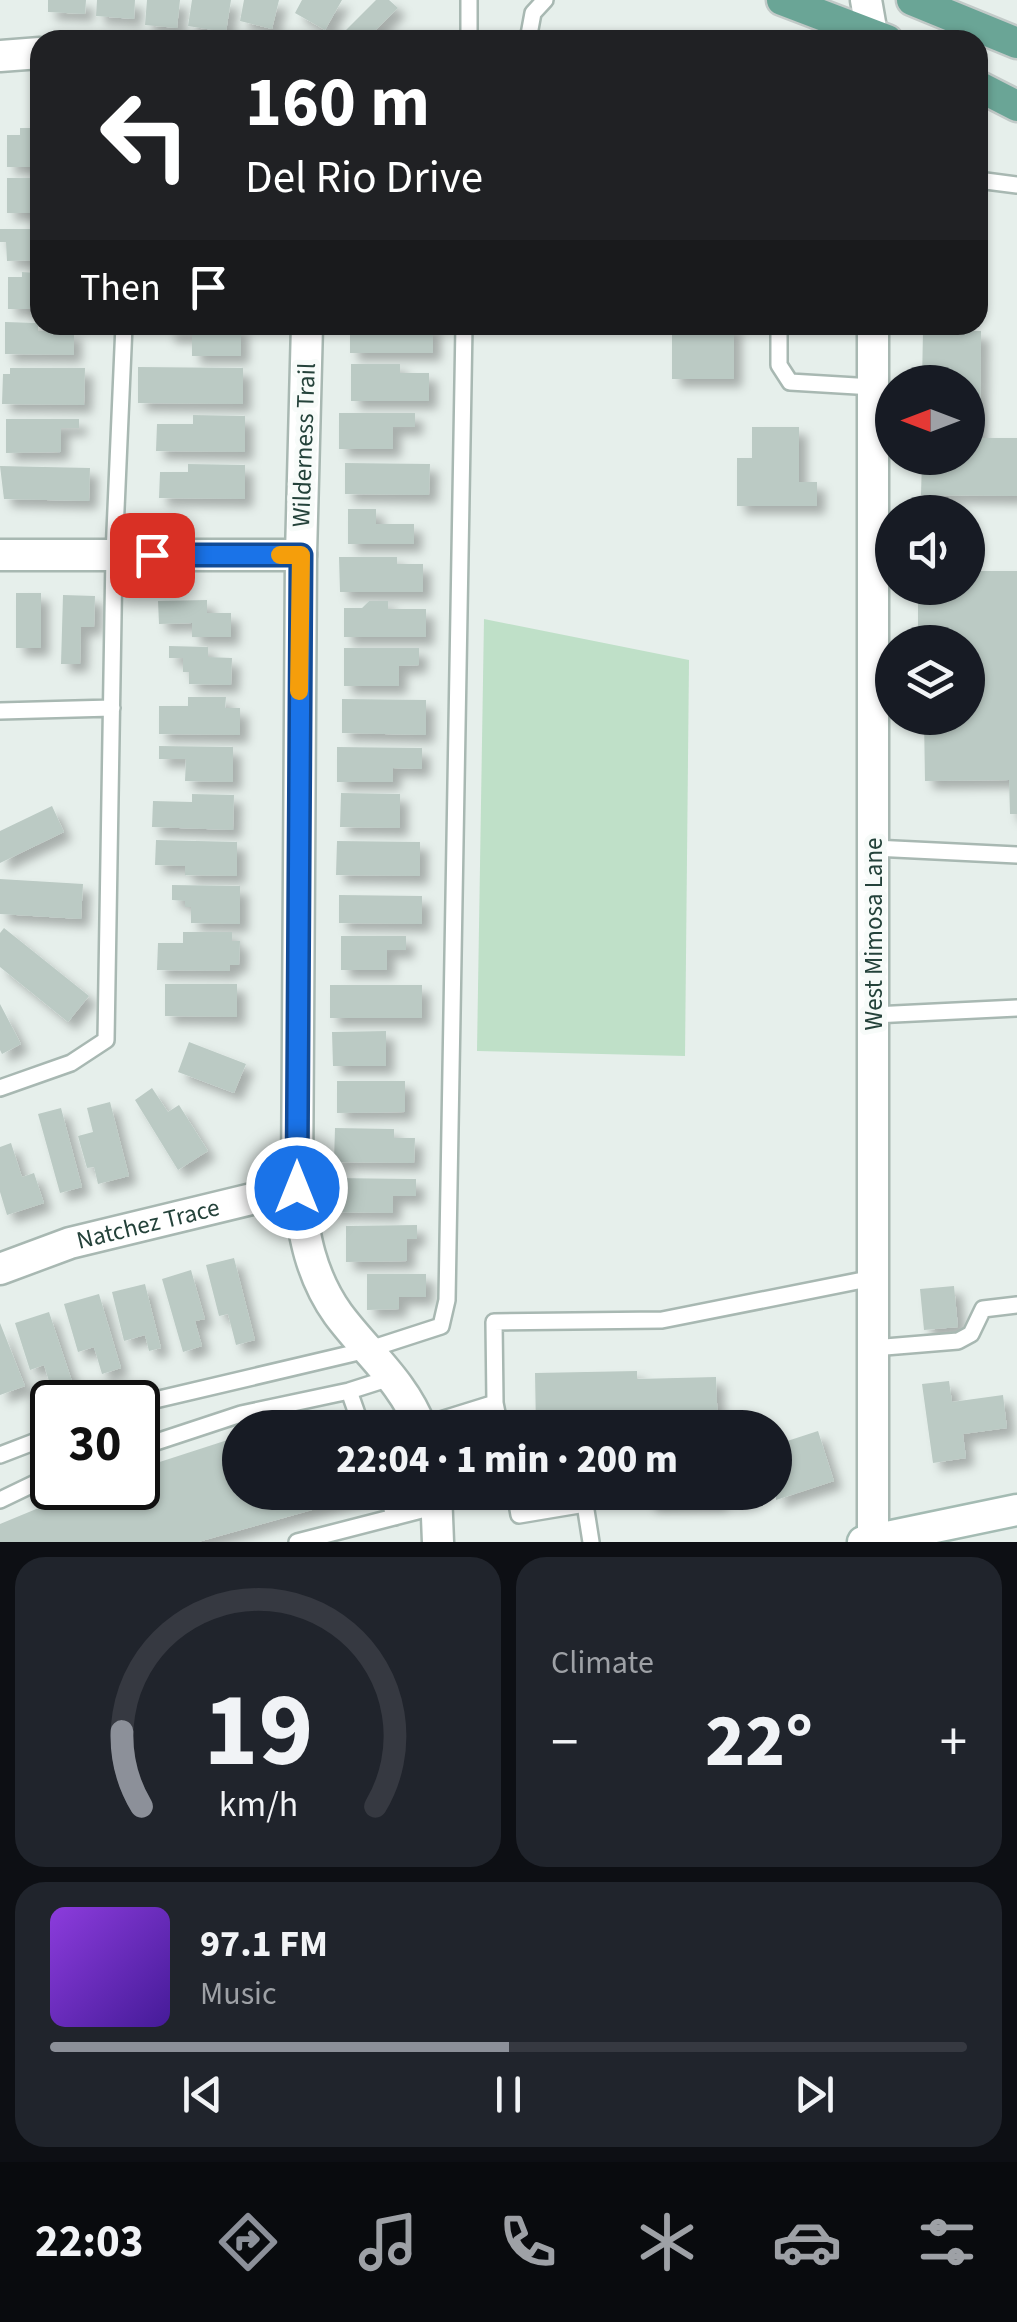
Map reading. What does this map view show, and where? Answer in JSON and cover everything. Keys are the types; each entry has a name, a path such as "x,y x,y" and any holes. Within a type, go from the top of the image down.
{"main road":[{"path":"782,0 858,30"},
{"path":"912,0 985,30"},
{"path":"988,31 1017,43"},
{"path":"988,91 1017,106"}],"street":[{"path":"866,0 875,30"},
{"path":"0,56 30,54"},
{"name":"Wilderness Trail","path":"308,335 301,555 297,1188 306,1252 336,1311 393,1377 411,1410"},
{"name":"West Mimosa Lane","path":"870,1541 874,1278 872,335"},
{"path":"0,555 301,555"},
{"name":"Natchez Trace","path":"0,1268 70,1243 297,1188"},
{"path":"437,1510 438,1542"},
{"path":"870,1541 1017,1510"}],"lane":[{"path":"469,0 469,30"},
{"path":"530,30 533,13 545,0"},
{"path":"988,181 1017,185"},
{"path":"0,1088 70,1063 106,1040 114,555 124,335"},
{"path":"160,1399 367,1350 442,1326 447,1300 464,335"},
{"path":"778,335 778,365 790,382 872,387"},
{"path":"0,711 112,708"},
{"path":"874,848 1017,855"},
{"path":"874,1015 1017,1008"},
{"path":"496,1410 494,1322 662,1320 874,1278"},
{"path":"873,1348 958,1341 970,1334 983,1310 1017,1306"},
{"path":"160,1441 241,1414 349,1392 393,1377"},
{"path":"349,1392 356,1410"},
{"path":"476,1410 495,1404"},
{"path":"0,1456 30,1444"},
{"path":"0,1500 30,1486"},
{"path":"392,1510 395,1517"},
{"path":"298,1542 411,1510"},
{"path":"519,1510 520,1515 550,1510"},
{"path":"586,1510 592,1542"}],"green space":[{"path":"484,619 689,660 685,1056 477,1051"}],"building":[{"path":"48,0 86,0 85,14 48,12"},
{"path":"97,0 135,0 134,19 96,16"},
{"path":"147,0 180,0 177,28 145,25"},
{"path":"192,0 231,0 226,30 188,26"},
{"path":"244,0 279,0 272,29 240,21"},
{"path":"302,0 342,0 325,30 295,13"},
{"path":"376,0 389,0 398,8 376,30 346,30"},
{"path":"20,128 30,128 30,167 7,167 7,135 20,135"},
{"path":"7,178 30,178 30,213 7,213"},
{"path":"0,229 30,229 30,260 7,261 6,242 0,242"},
{"path":"22,272 30,272 30,309 8,309 8,277 22,277"},
{"path":"5,322 30,323 30,335 74,335 74,355 5,354"},
{"path":"192,335 241,335 241,356 192,356"},
{"path":"350,335 433,335 433,353 350,353"},
{"path":"672,335 734,335 734,379 672,379"},
{"path":"923,335 981,335 981,365 922,365"},
{"path":"351,364 400,364 400,373 429,373 429,401 351,401"},
{"path":"138,367 243,368 243,404 138,403"},
{"path":"10,368 85,368 84,405 2,404 3,374 10,374"},
{"path":"339,413 415,413 415,427 393,427 393,449 339,449"},
{"path":"193,415 245,416 245,452 156,451 157,424 193,424"},
{"path":"6,419 79,419 79,428 61,428 61,452 6,453"},
{"path":"752,427 799,427 799,482 817,482 817,506 737,506 737,458 752,458"},
{"path":"985,438 1017,438 1017,496 921,495 922,475 985,475"},
{"path":"345,463 430,464 429,495 345,494"},
{"path":"188,464 245,465 245,499 159,498 160,472 188,472"},
{"path":"0,466 90,468 89,501 4,499"},
{"path":"348,509 376,509 376,524 414,524 414,544 348,544"},
{"path":"339,557 397,557 397,564 423,564 423,592 340,592"},
{"path":"985,571 1017,571 1017,814 1010,814 1009,780 925,781 924,735 985,735 985,625 918,625 918,605 985,605"},
{"path":"16,593 41,593 41,648 16,648"},
{"path":"63,595 95,596 94,627 81,627 80,664 61,664"},
{"path":"207,600 207,613 231,613 231,637 192,637 192,623 159,624 158,601"},
{"path":"369,601 388,601 388,609 426,609 426,637 344,637 344,608 362,608"},
{"path":"169,646 208,647 208,657 232,658 231,685 189,684 189,672 183,672 183,658 169,658"},
{"path":"344,648 419,648 419,665 399,666 399,686 344,686"},
{"path":"188,697 226,697 225,708 240,708 240,735 159,734 159,706 188,706"},
{"path":"342,699 426,700 426,735 342,733"},
{"path":"159,746 233,747 233,782 185,781 186,759 159,759"},
{"path":"337,747 422,748 422,769 393,768 393,782 337,782"},
{"path":"341,793 400,794 400,828 340,827"},
{"path":"192,794 234,795 233,830 152,827 153,801 192,802"},
{"path":"52,806 64,832 0,863 0,831"},
{"path":"156,840 237,842 237,876 185,875 185,866 155,865"},
{"path":"337,841 420,842 420,876 336,875"},
{"path":"0,879 83,884 81,919 0,914"},
{"path":"172,885 240,886 240,924 191,923 191,907 185,907 185,901 172,900"},
{"path":"339,895 422,896 422,924 339,923"},
{"path":"4,928 89,996 68,1022 0,967 0,933"},
{"path":"183,932 232,932 232,941 240,941 239,965 230,965 230,971 157,970 158,943 183,943"},
{"path":"341,936 406,936 406,950 387,950 387,970 341,970"},
{"path":"165,984 237,984 237,1017 165,1016"},
{"path":"330,985 422,985 422,1018 330,1018"},
{"path":"0,1004 21,1044 2,1054 0,1050"},
{"path":"386,1031 386,1066 333,1066 332,1032"},
{"path":"189,1042 246,1064 234,1093 178,1072"},
{"path":"337,1081 405,1081 405,1112 337,1113"},
{"path":"152,1088 168,1112 179,1105 208,1151 178,1170 135,1100"},
{"path":"110,1102 129,1176 98,1184 94,1167 87,1168 78,1136 93,1132 87,1108"},
{"path":"61,1108 82,1187 60,1193 38,1114"},
{"path":"335,1128 394,1129 394,1138 415,1138 414,1163 334,1162"},
{"path":"11,1143 22,1177 34,1173 44,1203 7,1215 0,1192 0,1147"},
{"path":"333,1178 416,1179 416,1196 393,1196 393,1213 333,1212"},
{"path":"417,1225 417,1239 407,1239 407,1261 346,1262 346,1226"},
{"path":"234,1258 255,1340 236,1345 228,1314 219,1316 206,1265"},
{"path":"191,1270 205,1319 195,1321 202,1346 183,1352 162,1279"},
{"path":"367,1274 426,1274 426,1297 399,1297 399,1309 367,1310"},
{"path":"145,1284 161,1348 149,1351 145,1335 124,1341 112,1292"},
{"path":"954,1286 958,1327 924,1330 920,1289"},
{"path":"99,1294 121,1368 102,1374 94,1347 78,1352 64,1304"},
{"path":"49,1312 72,1380 49,1380 44,1365 30,1370 15,1323"},
{"path":"0,1323 25,1386 0,1395"},
{"path":"637,1371 637,1379 716,1377 717,1410 536,1410 535,1373"},
{"path":"949,1381 952,1402 1003,1395 1007,1428 963,1434 966,1458 933,1463 922,1384"},
{"path":"818,1431 834,1481 792,1495 792,1439"},
{"path":"222,1442 222,1510 312,1510 198,1542 0,1542 0,1524 34,1510 160,1510 160,1462"}],"slow traffic":[{"path":"280,555 301,555 299,691"}],"route":[{"path":"152,555 301,555 297,1188"}]}
